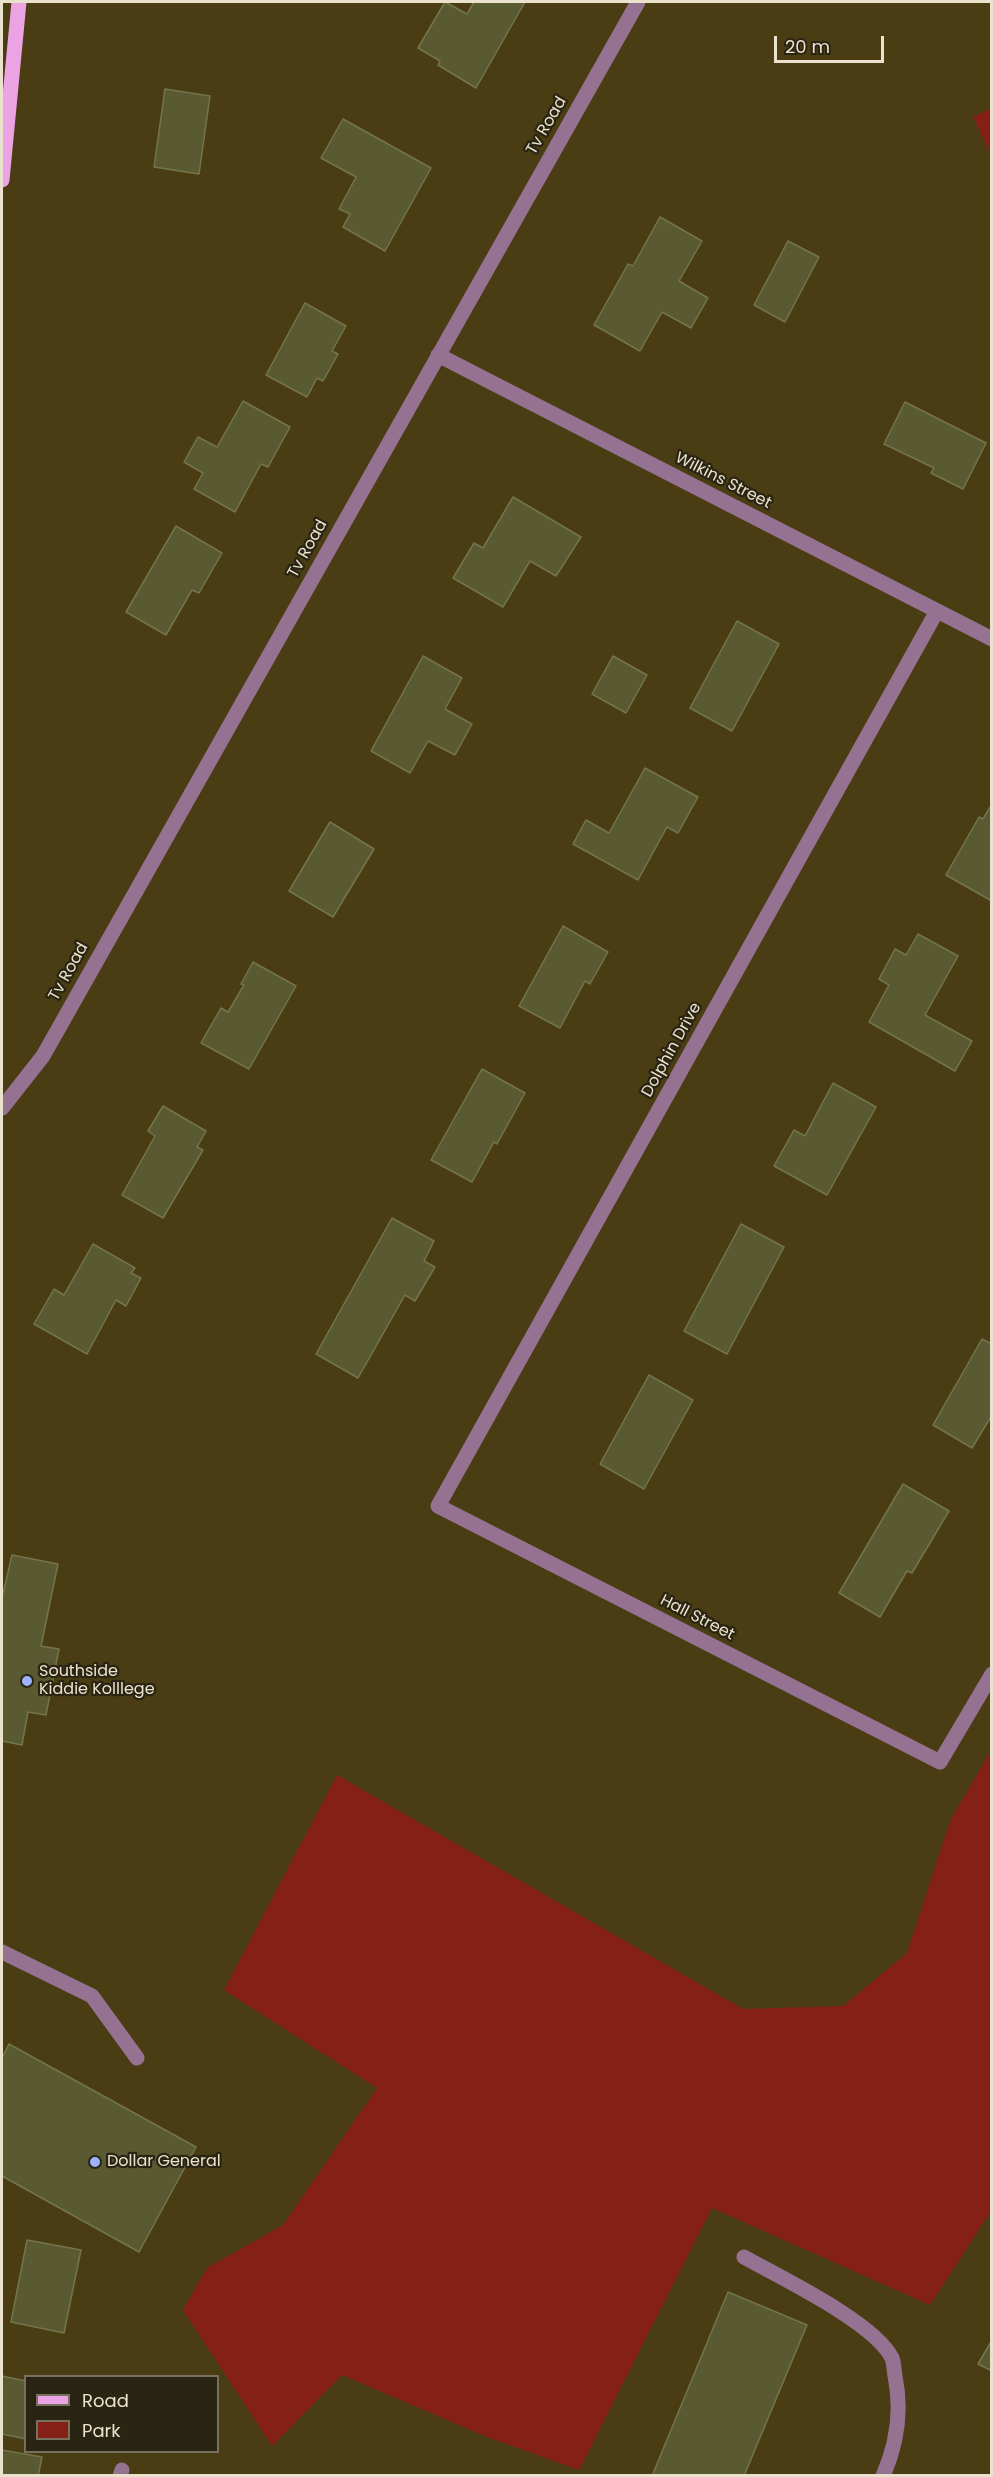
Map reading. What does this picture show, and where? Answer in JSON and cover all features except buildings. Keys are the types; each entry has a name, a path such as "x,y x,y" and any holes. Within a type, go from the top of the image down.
{"main road":[{"path":"2,180 4,133 19,2"}],"street":[{"name":"Tv Road","path":"2,1108 43,1056 638,2"},
{"name":"Wilkins Street","path":"438,356 992,639"},
{"name":"Dolphin Drive","path":"438,1506 937,611"},
{"name":"Hall Street","path":"438,1506 940,1762 992,1674"},
{"path":"2,1952 92,1995 137,2058"},
{"path":"744,2257 846,2316 873,2335 892,2358 897,2384 899,2420 883,2475"}],"green space":[{"path":"991,108 991,155 973,117"},
{"path":"991,1750 991,2211 930,2305 712,2208 579,2470 487,2437 342,2375 272,2446 183,2310 207,2268 283,2225 377,2088 224,1990 337,1775 743,2009 843,2006 907,1953 950,1821"}],"place":[{"name":"Southside Kiddie Kolllege","path":"27,1681"},
{"name":"Dollar General","path":"95,2162"}]}
